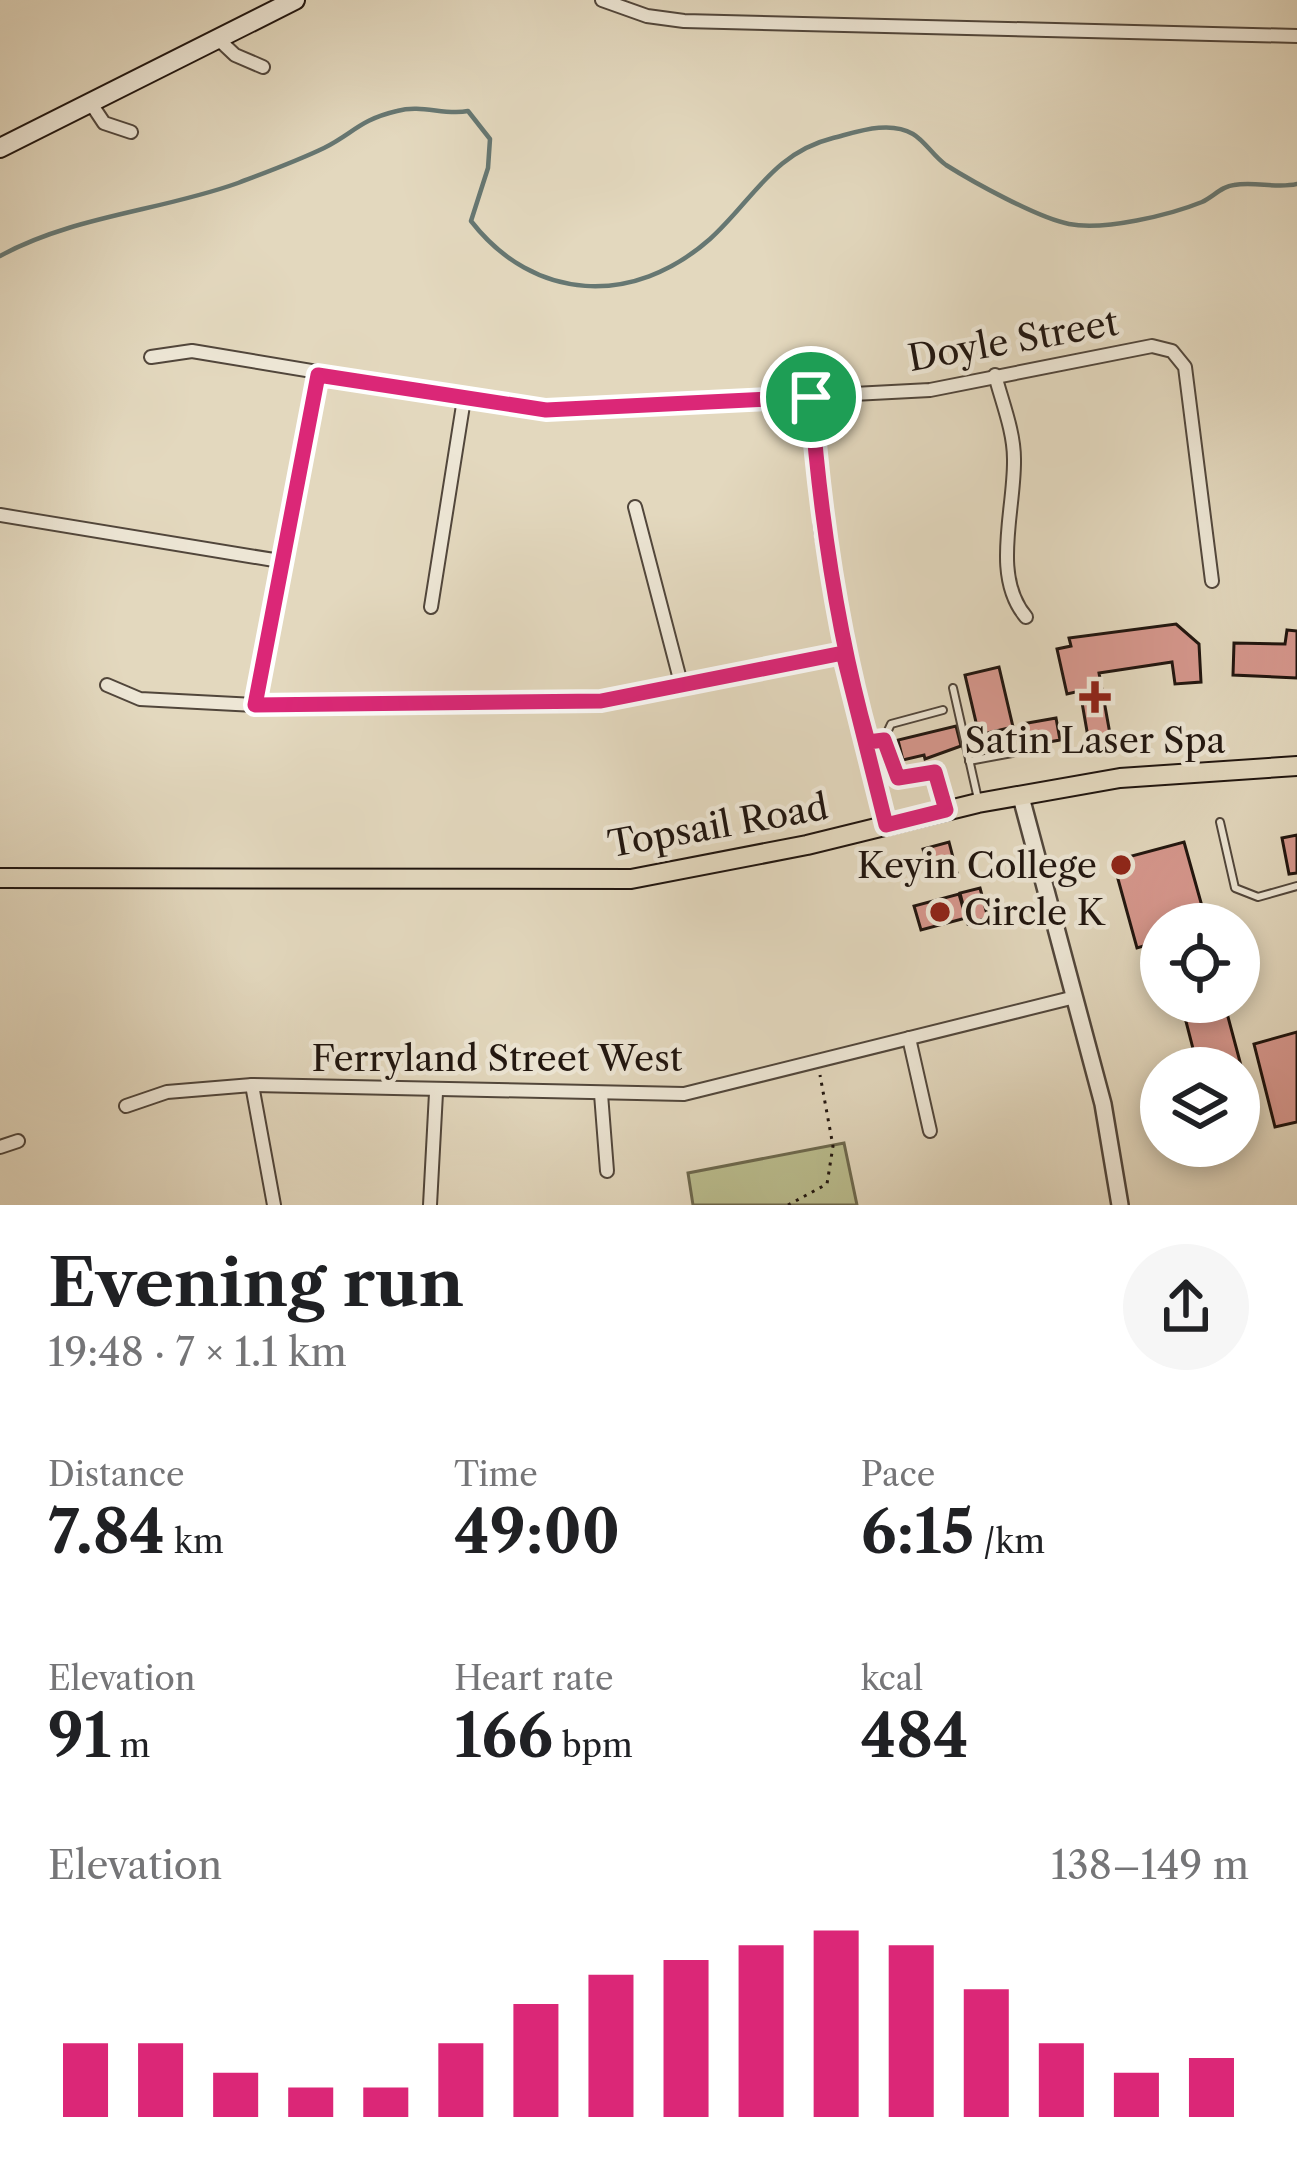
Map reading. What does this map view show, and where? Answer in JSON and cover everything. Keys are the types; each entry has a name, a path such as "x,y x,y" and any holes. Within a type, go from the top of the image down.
{"main road":[{"path":"4,145 295,0"},
{"name":"Topsail Road","path":"0,878 631,879 979,802 1120,778 1297,766"}],"street":[{"path":"602,0 684,21 1297,36"},
{"path":"216,37 235,56 263,67"},
{"path":"90,103 104,124 131,132"},
{"name":"Doyle Street","path":"151,357 192,351 546,410 930,390 1129,348 1172,351 1185,367 1189,388 1213,580"},
{"path":"255,705 318,375"},
{"path":"995,375 1015,458 1008,571 1012,601 1026,617"},
{"path":"811,397 821,529 843,653 886,825"},
{"path":"431,607 464,399"},
{"path":"635,507 682,688"},
{"path":"0,515 280,561"},
{"path":"107,685 140,699 255,705 601,701 843,653"},
{"path":"1021,797 1103,1104 1120,1205"},
{"name":"Ferryland Street West","path":"126,1106 166,1092 252,1085 436,1093 684,1094 1075,997"},
{"path":"909,1038 930,1131"},
{"path":"252,1085 274,1205"},
{"path":"430,1205 436,1093"},
{"path":"601,1094 607,1171"},
{"path":"0,1147 18,1141"}],"lane":[{"path":"953,688 979,802"},
{"path":"944,710 891,724 884,740 898,778 935,772 946,810"},
{"path":"868,742 884,740"},
{"path":"969,761 1012,753"},
{"path":"1220,822 1235,888 1258,897 1297,886"}],"path":[{"path":"788,1205 826,1184 833,1146 817,1058"}],"green space":[{"path":"844,1143 857,1205 693,1205 688,1173"}],"building":[{"path":"1176,624 1199,644 1201,682 1175,684 1172,662 1099,673 1110,734 1088,737 1080,691 1067,694 1057,649 1071,646 1069,638"},
{"path":"1287,630 1297,631 1297,678 1233,675 1234,643 1285,644"},
{"path":"999,667 1013,727 979,735 965,675"},
{"path":"1056,718 1060,740 1026,746 1022,724"},
{"path":"956,726 961,746 925,759 924,755 903,760 898,740"},
{"path":"1297,835 1297,873 1289,874 1282,838"},
{"path":"949,842 957,873 931,880 923,849"},
{"path":"1184,842 1201,903 1140,903 1137,948 1113,861"},
{"path":"980,888 988,918 968,924 960,893"},
{"name":"Circle K","path":"959,894 966,918 921,930 914,906"},
{"path":"1186,1023 1230,1023 1236,1047 1193,1047"},
{"path":"1297,1032 1297,1122 1275,1127 1260,1068 1260,1047 1254,1044"}],"waterway":[{"path":"0,256 57,232 238,183 324,148 374,118 406,109 468,111 490,139 488,168 471,221 496,248 524,268 585,286 617,285 680,261 710,239 779,166 812,145 873,128 913,134 942,162 972,181 1056,220 1083,226 1155,217 1202,202 1234,185 1297,184"}],"place":[{"name":"Satin Laser Spa","path":"1095,697"},
{"name":"Keyin College","path":"1121,865"},
{"name":"Circle K","path":"940,912"}],"route":[{"path":"811,397 546,410 318,375 255,705 601,701 843,653 886,825 946,810 935,772 898,778 884,740 868,742 843,653 821,529 811,397"}]}
